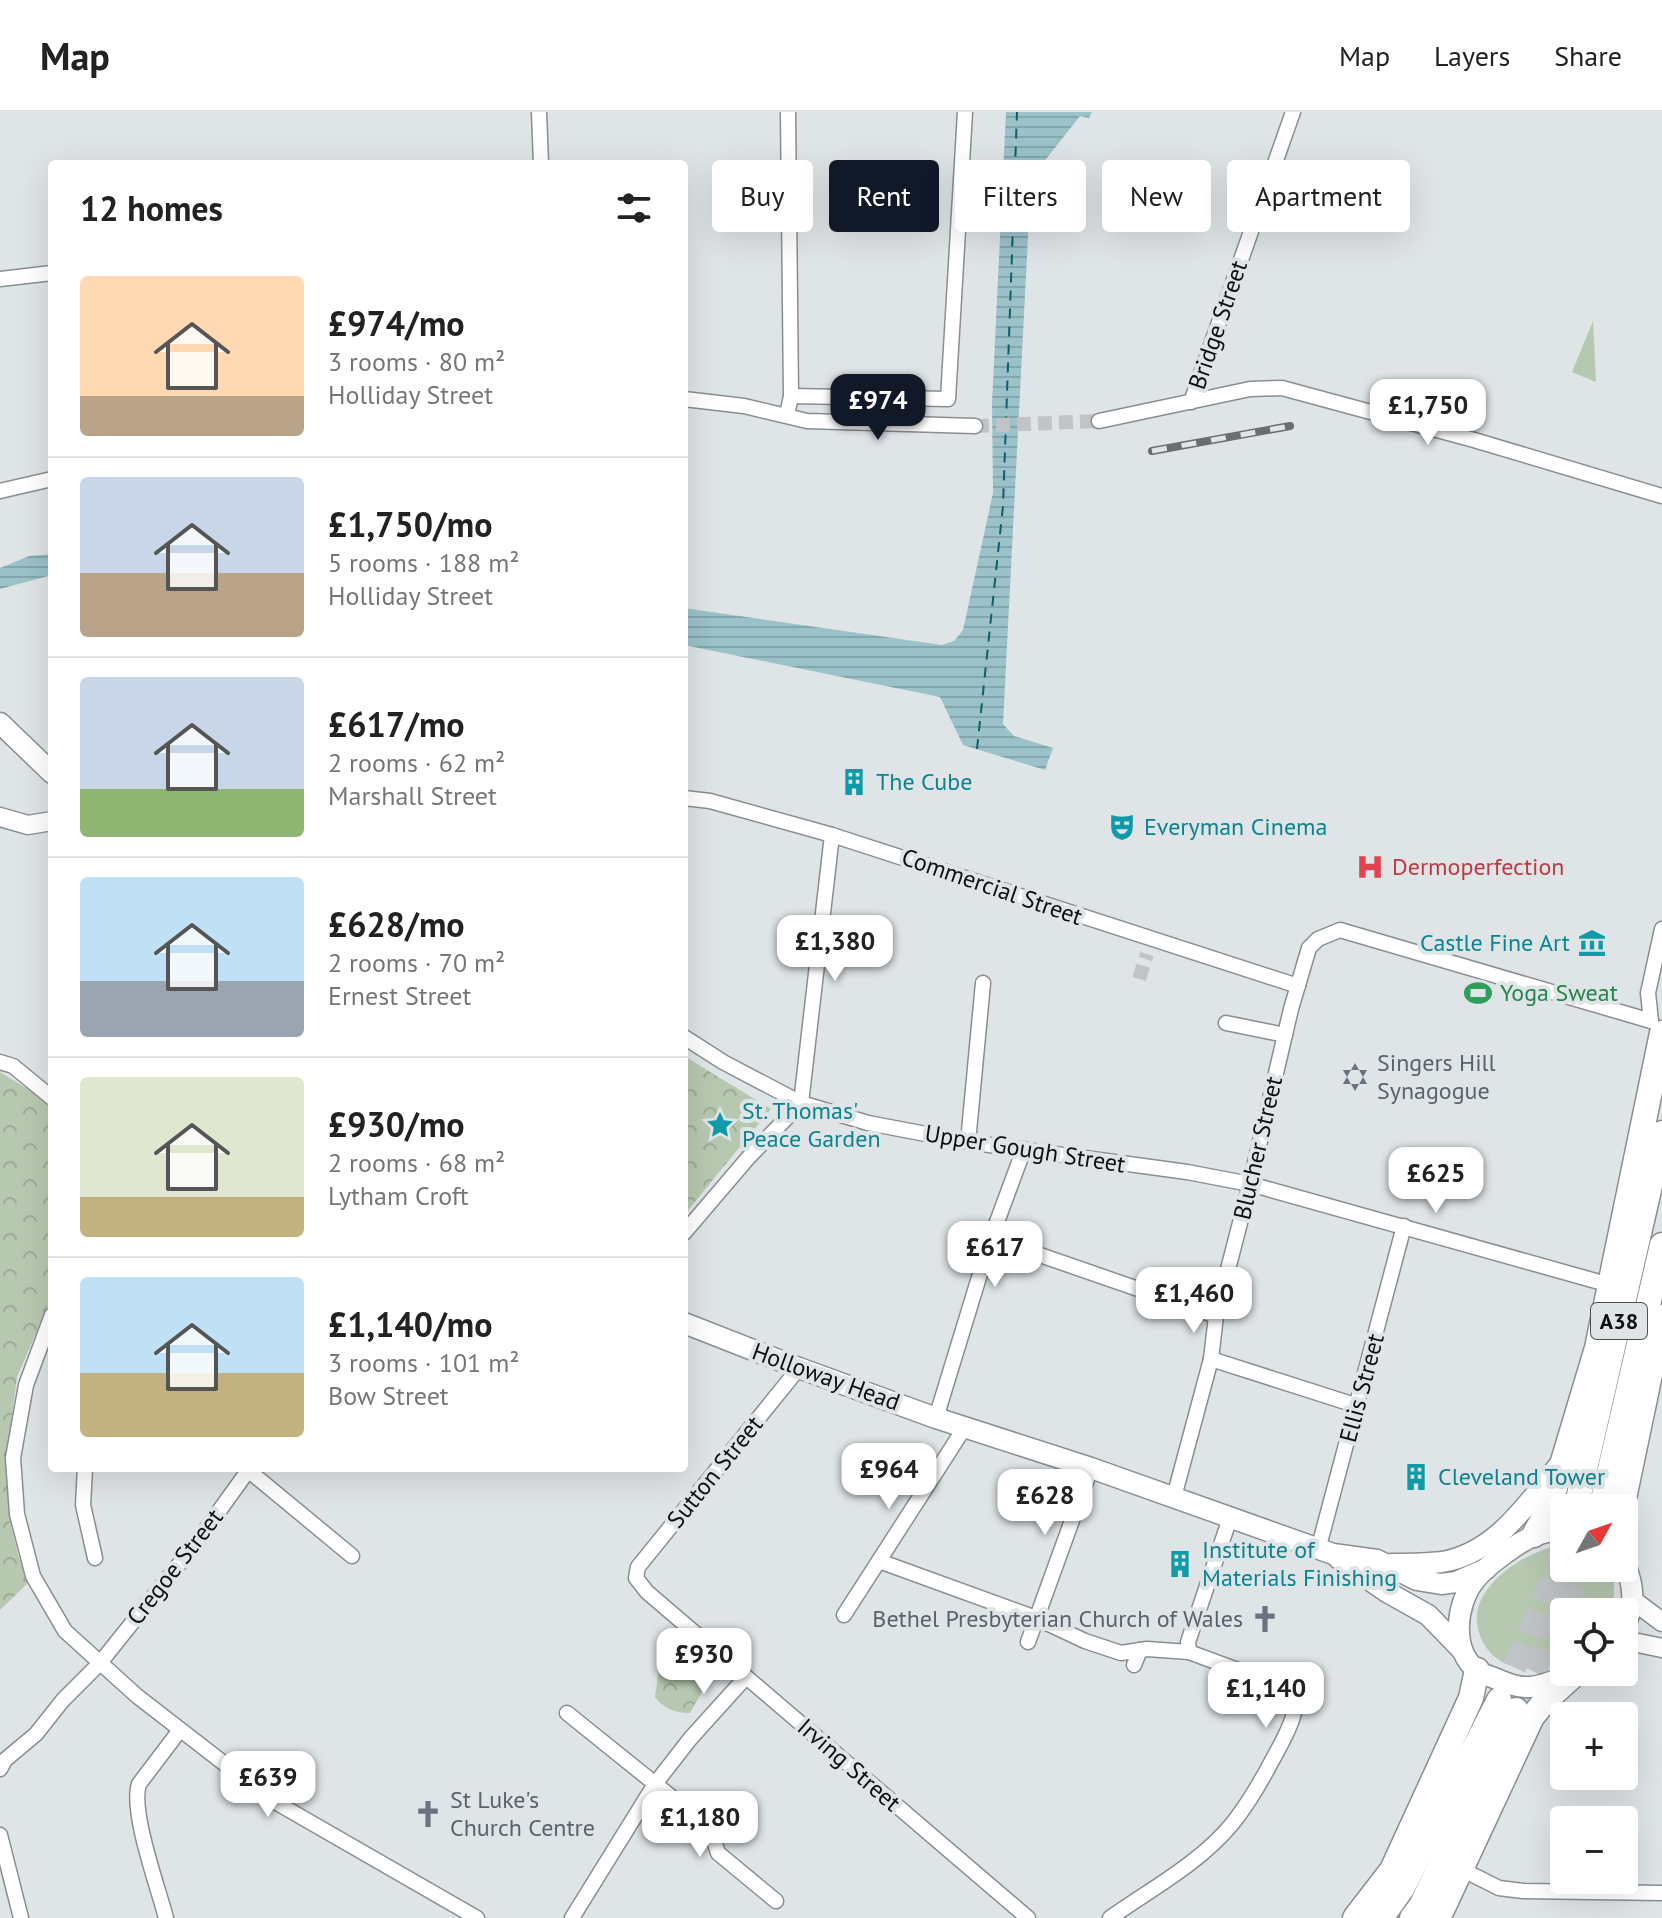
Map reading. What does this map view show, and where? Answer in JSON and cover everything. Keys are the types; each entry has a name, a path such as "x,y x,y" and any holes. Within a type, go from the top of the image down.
{"highway":[{"path":"1534,1535 1549,1508 1597,1348 1658,1029"},
{"name":"A38","path":"1579,1494 1662,1133"},
{"name":"A38","path":"1604,1494 1662,1245"},
{"path":"1625,1494 1662,1317"},
{"path":"1355,1918 1392,1870 1471,1698 1477,1670"},
{"path":"1439,1915 1532,1717 1560,1686"},
{"path":"1381,1918 1403,1887 1507,1705 1421,1906 1412,1918"}],"main road":[{"path":"0,723 48,771"},
{"name":"Holloway Head","path":"688,1325 936,1418 1091,1468 1326,1552 1377,1560 1417,1580 1441,1584 1456,1582 1486,1569"},
{"path":"1387,1564 1442,1561 1481,1548 1507,1528 1562,1461"},
{"path":"1462,1650 1459,1631 1461,1608 1475,1580 1515,1546 1534,1535 1550,1533"},
{"name":"Holloway Head","path":"1326,1552 1428,1615 1477,1670"},
{"path":"1477,1670 1518,1687 1550,1680"}],"street":[{"path":"539,112 541,160"},
{"path":"787,415 791,396 788,112"},
{"path":"791,396 948,399 965,112"},
{"name":"Bridge Street","path":"1191,402 1293,112"},
{"path":"0,279 48,273"},
{"path":"1099,421 1250,389 1282,388 1460,436 1662,496"},
{"path":"688,399 716,401 807,421 975,426"},
{"path":"0,491 48,480"},
{"name":"Commercial Street","path":"688,798 710,801 832,835 1149,947 1298,986"},
{"path":"0,817 28,825 48,821"},
{"path":"688,1228 748,1158 801,1103 832,835"},
{"path":"1658,1029 1648,993 1662,929"},
{"name":"Blucher Street","path":"1174,1497 1211,1359 1216,1316 1285,1035 1309,948 1318,939 1340,930 1658,1029"},
{"path":"968,1142 983,983"},
{"path":"1226,1023 1285,1035"},
{"name":"Upper Gough Street","path":"688,1040 723,1062 801,1103 868,1123 968,1142 1250,1184 1610,1285"},
{"path":"0,1062 13,1066 48,1095"},
{"path":"936,1418 991,1238 1024,1149"},
{"name":"Ellis Street","path":"1326,1552 1358,1406 1404,1226"},
{"path":"991,1238 1216,1316"},
{"path":"48,1334 26,1385 13,1458 17,1514 33,1576 65,1631 180,1730 270,1799 477,1918"},
{"path":"1211,1359 1358,1406"},
{"name":"Sutton Street","path":"636,1578 638,1567 799,1368"},
{"path":"844,1615 965,1427"},
{"path":"1028,1642 1091,1468"},
{"path":"85,1472 83,1505 95,1558"},
{"name":"Cregoe Street","path":"0,1769 5,1760 36,1734 63,1700 100,1663 196,1543 247,1472"},
{"name":"Cregoe Street","path":"253,1472 352,1556"},
{"path":"1189,1652 1188,1642 1230,1518"},
{"path":"879,1561 1036,1618 1085,1641 1121,1653 1140,1650 1189,1652 1286,1688 1293,1695 1296,1706 1287,1731 1259,1786 1231,1826 1195,1860 1110,1918"},
{"name":"Irving Street","path":"636,1578 647,1592 1028,1918"},
{"path":"1638,1604 1662,1622"},
{"path":"1638,1643 1662,1648"},
{"path":"1134,1665 1140,1650"},
{"path":"572,1918 655,1784 690,1739 746,1677"},
{"path":"567,1713 710,1828 718,1853 776,1901"},
{"path":"166,1918 139,1818 136,1794 139,1784 180,1730"},
{"path":"0,1835 21,1918"},
{"path":"1461,1869 1499,1888 1523,1891 1662,1893"}],"green space":[{"path":"1593,321 1596,382 1572,372"},
{"name":"St. Thomas' Peace Garden","path":"688,1058 771,1109 688,1210"},
{"path":"0,1072 48,1105 48,1305 17,1377 6,1459 9,1517 18,1555 29,1582 0,1610"},
{"path":"1550,1548 1550,1582 1614,1582 1614,1598 1550,1598 1550,1658 1535,1665 1512,1666 1502,1662 1486,1646 1477,1625 1477,1613 1486,1591 1495,1581 1516,1564"},
{"path":"678,1656 695,1670 702,1692 690,1713 670,1710 655,1697 660,1661"}],"water":[{"path":"1006,112 1092,112 1089,118 1080,116 1045,160 1004,160"},
{"path":"1000,232 1028,232 1003,724 1014,736 1053,748 1045,770 963,745 940,697 688,646 688,609 942,645 954,641 963,630 993,493 992,404"},
{"path":"48,554 48,576 0,589 0,568 29,556"}],"ferry route":[{"path":"977,749 1003,506 1017,112"}],"tunnel":[{"path":"975,426 1099,421"},
{"path":"1139,979 1147,954"},
{"path":"1499,1700 1551,1582"},
{"path":"1518,1704 1563,1613 1574,1582"}],"railway":[{"path":"1152,451 1290,426"}],"place":[{"name":"The Cube","path":"854,782"},
{"name":"Everyman Cinema","path":"1122,827"},
{"name":"Dermoperfection","path":"1370,867"},
{"name":"Castle Fine Art","path":"1592,943"},
{"name":"Yoga Sweat","path":"1478,993"},
{"name":"Singers Hill Synagogue","path":"1355,1077"},
{"name":"St. Thomas' Peace Garden","path":"720,1125"},
{"name":"Cleveland Tower","path":"1416,1477"},
{"name":"Institute of Materials Finishing","path":"1180,1564"},
{"name":"Bethel Presbyterian Church of Wales","path":"1265,1619"},
{"name":"St Luke's Church Centre","path":"428,1814"}]}
